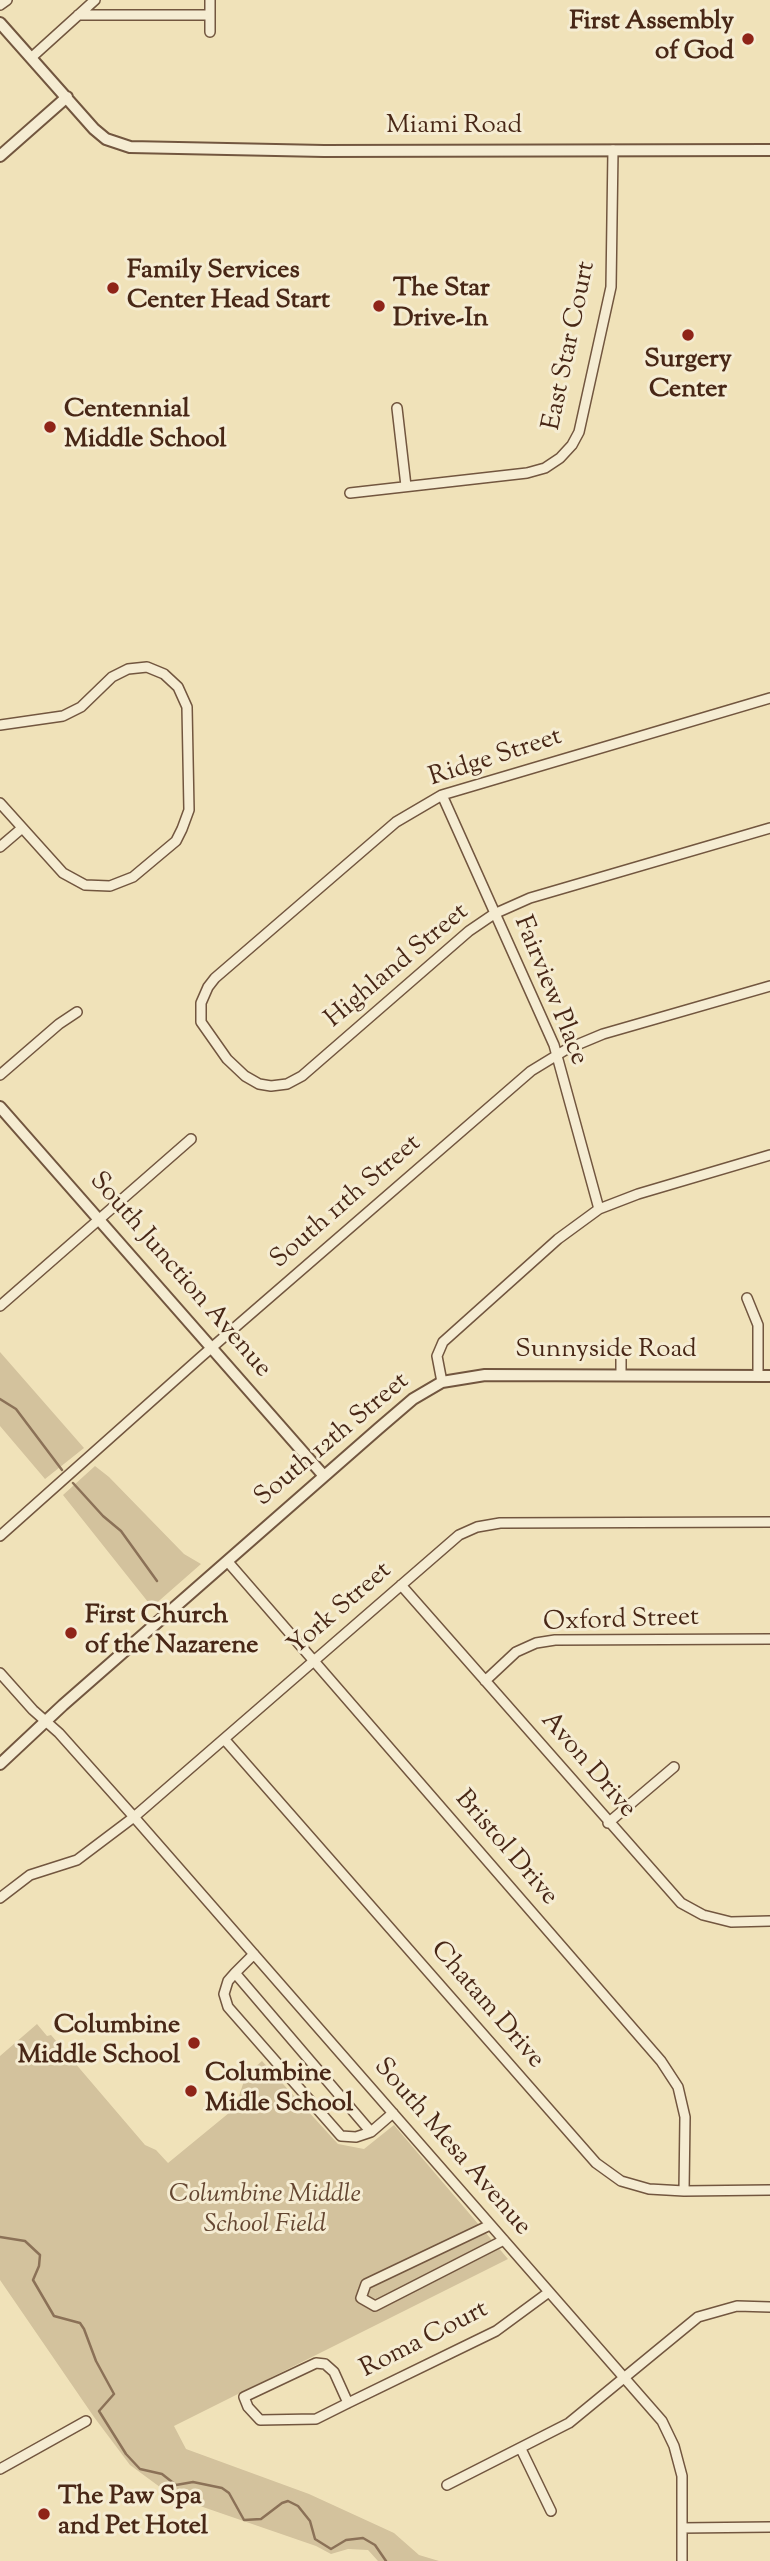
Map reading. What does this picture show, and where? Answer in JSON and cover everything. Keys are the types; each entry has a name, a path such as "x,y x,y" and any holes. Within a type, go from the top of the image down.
{"street":[{"path":"0,5 7,0"},
{"path":"32,57 95,0"},
{"path":"210,0 210,32"},
{"path":"78,15 210,15"},
{"name":"Miami Road","path":"0,23 106,139 122,146 324,151 770,150"},
{"path":"0,156 67,97"},
{"name":"East Star Court","path":"350,493 527,473 552,463 572,445 579,432 611,286 613,150"},
{"path":"397,408 406,486"},
{"path":"0,725 63,716 81,707 112,677 128,669 147,667 164,674 178,687 187,707 189,810 176,841 133,877 110,886 85,884 63,873 0,803"},
{"name":"Ridge Street","path":"227,1059 201,1022 201,1003 208,987 215,978 396,822 442,795 770,698"},
{"name":"Fairview Place","path":"442,795 520,967 556,1055 599,1209"},
{"name":"Highland Street","path":"227,1059 245,1076 259,1084 287,1084 302,1076 469,931 494,914 530,898 770,828"},
{"path":"0,847 22,829"},
{"name":"South 11th Street","path":"0,1535 508,1089 556,1055 603,1034 770,986"},
{"path":"0,1075 78,1012"},
{"name":"South Junction Avenue","path":"0,1107 324,1476"},
{"path":"0,1306 191,1139"},
{"name":"South 12th Street","path":"0,1764 413,1399 442,1382 437,1356 443,1342 558,1239 599,1209 638,1194 770,1155"},
{"path":"747,1298 758,1325 764,1376"},
{"path":"621,1352 621,1375"},
{"name":"Sunnyside Road","path":"442,1382 485,1375 764,1376"},
{"name":"York Street","path":"0,1898 30,1875 77,1860 134,1816 459,1535 477,1527 500,1523 770,1522"},
{"name":"Bristol Drive","path":"228,1562 662,2062 678,2087 685,2117 684,2191"},
{"name":"Avon Drive","path":"401,1586 681,1903 703,1915 731,1922 770,1921"},
{"name":"Oxford Street","path":"485,1681 516,1652 536,1643 555,1640 770,1639"},
{"name":"South Mesa Avenue","path":"0,1673 60,1733 134,1816 662,2421 674,2446 682,2476 682,2561"},
{"name":"Chatam Drive","path":"225,1740 596,2163 621,2180 649,2189 770,2190"},
{"path":"608,1823 674,1767"},
{"path":"254,1954 228,1981 223,1994 228,2007 341,2136 356,2137 371,2132 393,2113"},
{"path":"235,1973 371,2132"},
{"path":"490,2225 366,2284 361,2298 375,2306 503,2240"},
{"name":"Roma Court","path":"348,2403 334,2372 325,2364 316,2363 244,2397 248,2407 260,2420 316,2419 496,2331 549,2292"},
{"path":"447,2485 569,2423 698,2318 737,2306 770,2307"},
{"path":"0,2469 86,2421"},
{"path":"521,2449 551,2511"},
{"path":"682,2528 770,2527"}],"green space":[{"path":"0,1352 84,1448 45,1479 0,1426"},
{"path":"95,1466 184,1554 201,1564 152,1607 63,1495"},
{"name":"Columbine Middle School Field","path":"37,2024 47,2036 51,2035 145,2145 156,2150 168,2163 235,2108 246,2075 262,2061 338,2144 364,2149 394,2125 508,2259 174,2426 186,2449 309,2494 394,2533 419,2555 439,2561 378,2561 368,2550 348,2549 331,2554 316,2546 200,2506 164,2490 130,2465 94,2417 0,2280 0,2056"}],"waterway":[{"path":"0,1399 16,1409 62,1470"},
{"path":"73,1483 103,1516 121,1531 157,1581"},
{"path":"0,2237 25,2241 40,2255 33,2280 54,2316 80,2323 84,2329 96,2361 114,2394 99,2411 126,2454 140,2469 162,2474 176,2485 193,2482 222,2488 229,2493 244,2520 261,2519 288,2501 298,2506 310,2521 315,2539 331,2549 346,2540 363,2538 375,2545 386,2561"}],"place":[{"name":"First Assembly of God","path":"748,39"},
{"name":"Family Services Center Head Start","path":"113,288"},
{"name":"The Star Drive-In","path":"379,306"},
{"name":"Surgery Center","path":"688,335"},
{"name":"Centennial Middle School","path":"50,427"},
{"name":"First Church of the Nazarene","path":"71,1633"},
{"name":"Columbine Middle School","path":"194,2043"},
{"name":"Columbine Midle School","path":"191,2091"},
{"name":"The Paw Spa and Pet Hotel","path":"44,2514"}]}
